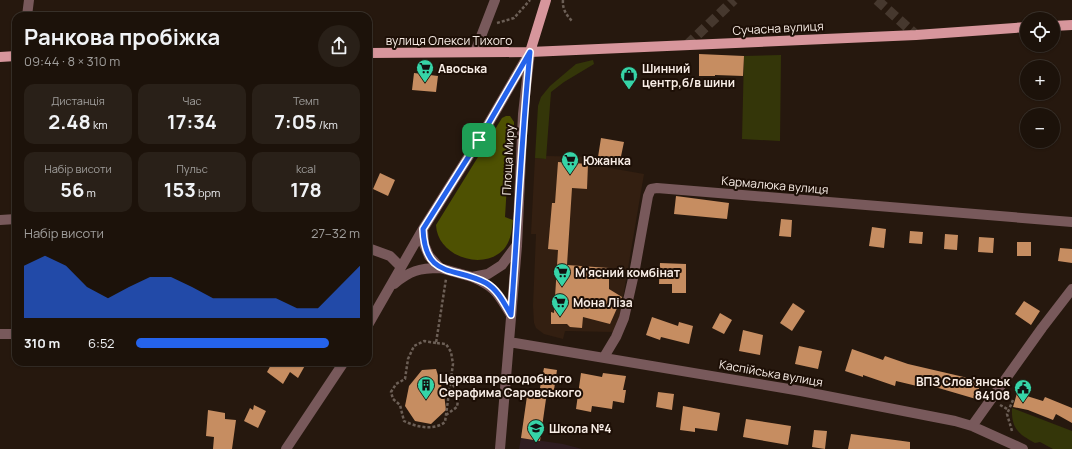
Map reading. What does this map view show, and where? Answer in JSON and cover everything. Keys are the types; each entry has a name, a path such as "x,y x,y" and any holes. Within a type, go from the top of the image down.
{"main road":[{"path":"530,52 546,0"},
{"path":"1060,25 1072,24"},
{"name":"Сучасна вулиця","path":"530,52 916,35 1020,28"},
{"name":"вулиця Олекси Тихого","path":"372,53 530,52"},
{"path":"0,56 12,56"}],"street":[{"path":"28,12 29,0"},
{"path":"475,52 494,0"},
{"name":"Площа Миру","path":"372,319 423,229 479,140 530,52"},
{"name":"Площа Миру","path":"500,449 517,246 523,114 530,52"},
{"name":"Кармалюка вулиця","path":"604,357 616,337 624,318 634,274 648,196 651,189 657,188 1072,222"},
{"path":"0,220 12,219"},
{"path":"423,229 424,244 430,256 444,270"},
{"path":"472,277 488,274 502,265 517,246"},
{"path":"372,249 390,256 401,267"},
{"path":"391,286 404,275 414,270 444,270 472,277 496,290 511,315"},
{"path":"972,426 1042,328 1072,289"},
{"path":"0,334 12,334"},
{"name":"Каспійська вулиця","path":"509,342 801,391 955,421 972,426 1022,448"},
{"path":"286,449 341,366"}],"path":[{"path":"497,23 514,18 530,0"},
{"path":"563,0 562,6 574,22"},
{"path":"436,343 444,270"},
{"path":"424,341 436,343 446,344 451,352 453,364 445,422 440,426 433,428 411,425 404,421 400,405 393,400 391,392 396,384 406,379 408,359 414,346 424,341"},
{"path":"446,415 457,407 459,394 450,381"},
{"path":"1012,400 1007,414 1010,427 1022,448"}],"shaded area":[{"path":"781,55 780,141 742,139 744,56"},
{"path":"593,60 594,64 564,82 551,92 546,159 535,158 538,106 541,97 550,86 576,64"},
{"path":"510,116 514,122 514,169 508,168 505,217 513,220 510,239 504,249 495,256 474,260 462,257 452,252 444,245 438,236 436,225 502,118"},
{"path":"546,156 593,157 593,165 644,174 619,321 614,332 565,331 563,339 544,334 536,328 534,323 533,306 536,234 531,234 535,158 545,159"},
{"path":"1012,408 1072,431 1072,449 1053,449 1040,442 1035,443 1020,434 1013,421"},
{"name":"Школа №4","path":"521,438 563,444 582,449 519,449"}],"building":[{"path":"699,54 744,56 743,76 699,76"},
{"name":"Авоська","path":"414,73 438,76 436,92 412,90"},
{"path":"601,138 624,142 620,161 598,157"},
{"path":"558,162 588,164 587,189 572,188 567,265 609,268 609,289 622,297 610,324 583,317 582,328 570,327 567,324 551,324 551,312 554,313 558,250 548,249 552,203 555,203"},
{"path":"380,173 395,180 388,196 373,189"},
{"path":"676,196 729,203 727,219 674,214"},
{"path":"781,219 792,220 791,237 779,236"},
{"path":"872,227 886,229 884,248 869,246"},
{"path":"910,231 923,232 922,244 909,243"},
{"path":"945,234 958,235 957,250 944,249"},
{"path":"979,237 994,238 993,253 978,252"},
{"path":"1017,242 1031,242 1031,256 1017,256"},
{"path":"1060,248 1072,249 1072,263 1058,261"},
{"path":"660,263 686,264 686,293 672,293 672,284 659,284"},
{"path":"1024,301 1040,311 1031,325 1015,314"},
{"path":"793,303 805,311 792,331 780,323"},
{"path":"720,313 732,320 724,334 712,328"},
{"path":"652,317 678,326 679,322 693,326 689,344 661,337 660,340 646,335"},
{"path":"743,330 763,335 760,355 739,351"},
{"path":"799,346 822,351 818,369 795,364"},
{"path":"852,349 883,360 885,356 908,364 981,381 976,399 918,382 917,386 896,381 895,386 863,375 863,377 845,371"},
{"path":"270,366 305,366 298,378 290,372 283,384 267,372"},
{"path":"544,368 557,370 554,390 540,388"},
{"name":"Церква преподобного Серафима Саровського","path":"436,369 444,394 446,410 431,424 415,421 405,406 409,386 422,370"},
{"path":"581,373 602,377 603,373 626,376 623,390 626,390 624,403 613,401 612,409 592,406 591,412 576,409"},
{"path":"528,389 547,392 540,441 521,438"},
{"path":"658,392 674,394 672,410 656,407"},
{"path":"1017,393 1043,401 1045,397 1072,408 1072,423 1056,414 1053,420 1028,410 1013,407"},
{"path":"254,405 266,411 258,428 244,421 250,408 253,410"},
{"path":"683,406 720,413 717,431 695,428 695,432 680,430"},
{"path":"208,410 225,413 225,419 236,420 232,449 213,449 214,437 206,436"},
{"path":"746,419 791,426 788,445 743,437"},
{"path":"814,430 827,431 825,449 812,447"},
{"path":"851,434 910,442 910,449 848,449"}],"tunnel":[{"path":"687,45 734,0"},
{"path":"877,0 916,35"}],"place":[{"name":"Авоська","path":"425,83"},
{"name":"Шинний центр,б/в шини","path":"629,90"},
{"name":"Южанка","path":"570,175"},
{"name":"М'ясний комбінат","path":"562,287"},
{"name":"Мона Ліза","path":"560,317"},
{"name":"Церква преподобного Серафима Саровського","path":"426,400"},
{"name":"ВПЗ Слов'янськ 84108","path":"1023,403"},
{"name":"Школа №4","path":"536,443"}],"route":[{"path":"530,52 523,114 517,246 511,315 496,290 472,277 456,274 440,268 430,256 424,244 423,229 479,140 530,52"}]}
